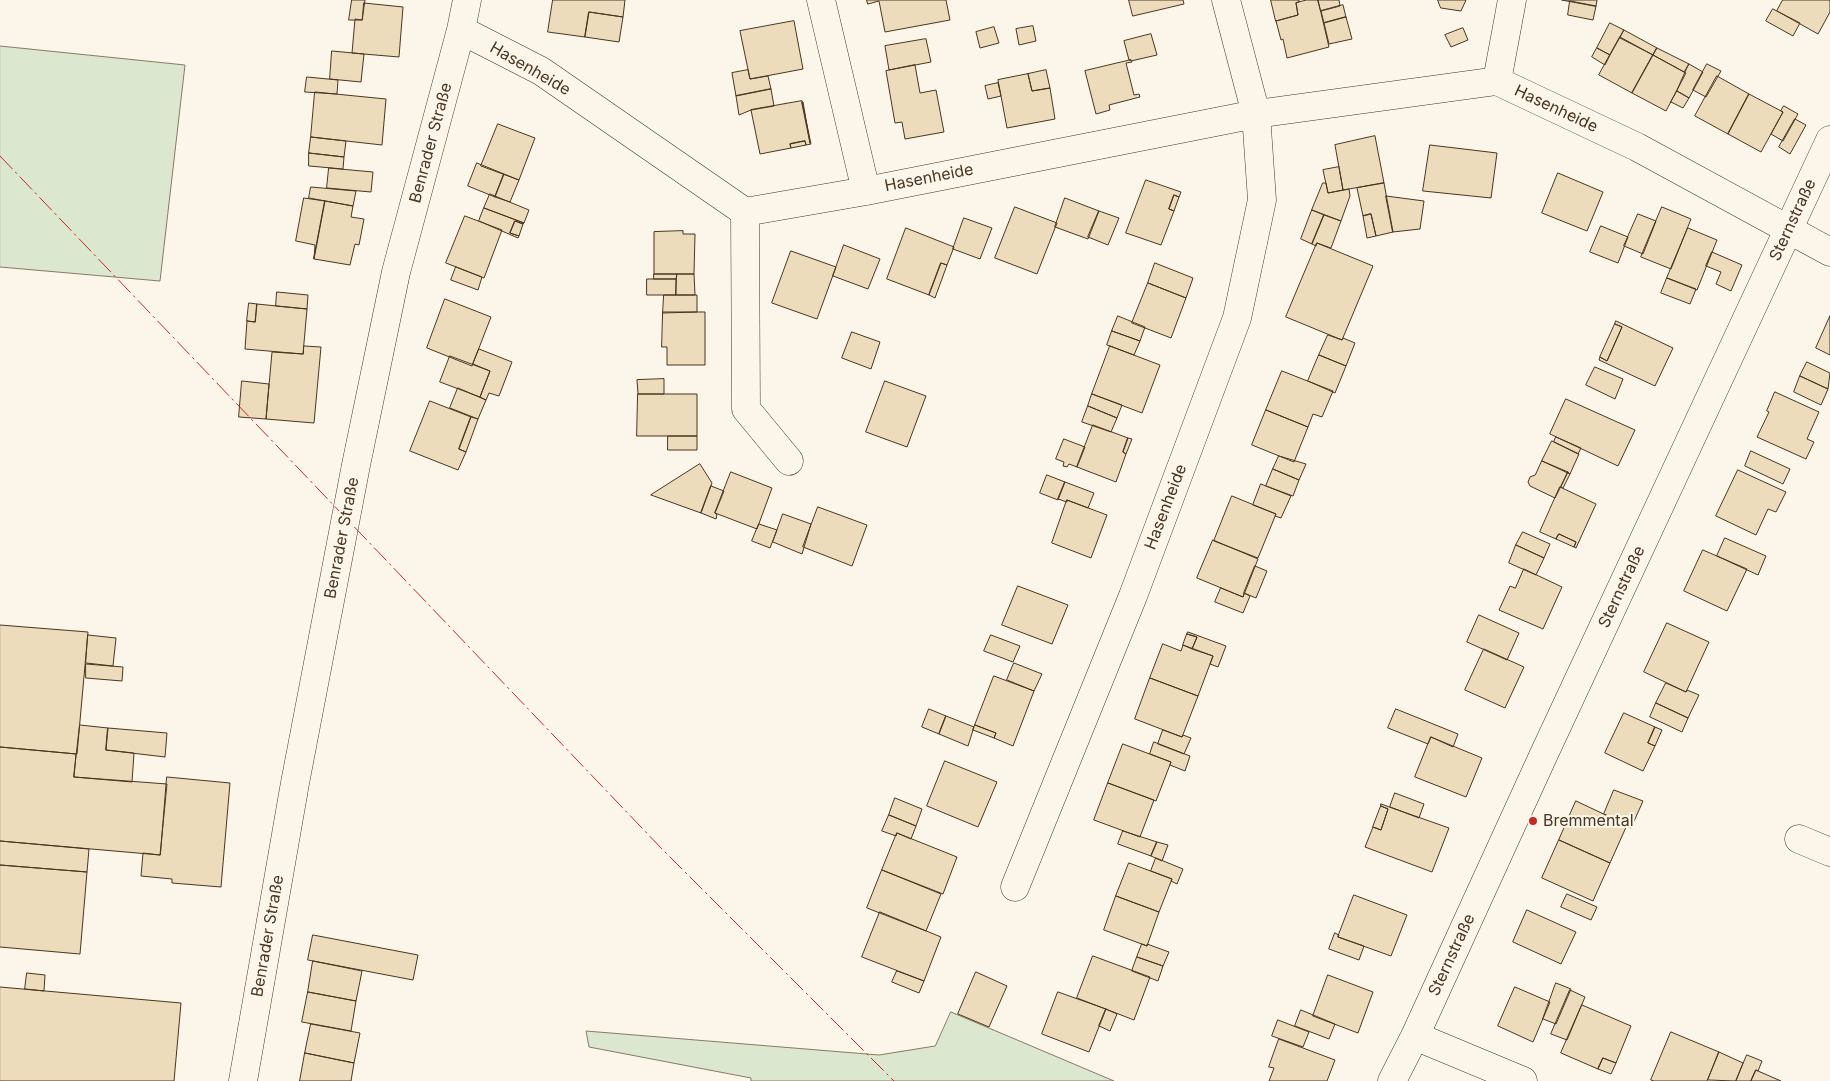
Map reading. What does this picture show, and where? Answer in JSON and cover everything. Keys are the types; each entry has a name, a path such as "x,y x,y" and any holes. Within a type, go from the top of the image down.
{"street":[{"name":"Benrader Straße","path":"243,1081 299,764 358,455 396,272 461,30 467,0"},
{"name":"Hasenheide","path":"821,0 866,191"},
{"name":"Hasenheide","path":"1015,887 1133,596 1237,318 1262,200 1256,114 1226,0"},
{"path":"1497,81 1512,0"},
{"name":"Hasenheide","path":"461,30 541,72 745,212 866,191 1256,114 1497,81 1637,147 1830,252"},
{"name":"Sternstraße","path":"1392,1081 1415,1036 1540,762 1830,140"},
{"path":"745,212 746,409 789,461"},
{"path":"1799,838 1830,852"},
{"path":"1415,1036 1523,1081"}],"green space":[{"path":"0,46 185,65 160,281 0,267"},
{"path":"951,1012 1114,1081 751,1081 751,1078 589,1047 586,1031 879,1055 935,1046"}],"building":[{"path":"352,0 365,0 362,20 349,20"},
{"path":"553,0 625,0 623,17 589,12 585,37 548,32"},
{"path":"867,0 946,0 950,20 885,32 879,1 868,4"},
{"path":"1129,0 1183,0 1184,4 1133,16"},
{"path":"1271,0 1299,0 1296,3 1298,15 1276,21"},
{"path":"1318,0 1329,47 1287,58 1283,39 1281,40 1276,21 1298,15 1296,3"},
{"path":"1318,0 1339,0 1340,6 1321,11"},
{"path":"1438,0 1466,0 1461,11 1441,8"},
{"path":"1562,0 1597,0 1596,6"},
{"path":"1783,0 1830,0 1830,12 1818,34 1777,11"},
{"path":"1570,1 1596,6 1593,20 1568,15"},
{"path":"364,3 403,7 399,57 352,53 355,19 362,20"},
{"path":"1343,5 1346,17 1324,23 1321,11"},
{"path":"1773,9 1800,23 1793,36 1766,21"},
{"path":"589,12 623,17 619,42 585,37"},
{"path":"1346,17 1352,39 1329,44 1324,23"},
{"path":"794,21 803,69 750,79 740,31"},
{"path":"1610,23 1624,30 1610,55 1597,48"},
{"path":"1033,26 1036,41 1019,45 1016,29"},
{"path":"994,27 999,43 980,48 976,32"},
{"path":"1463,28 1468,40 1451,47 1445,35"},
{"path":"1624,30 1657,48 1653,55 1620,38"},
{"path":"1151,34 1157,55 1129,60 1124,41"},
{"path":"1620,37 1653,55 1632,93 1599,75"},
{"path":"926,39 931,62 889,70 885,46"},
{"path":"1597,48 1610,55 1605,65 1592,57"},
{"path":"1657,48 1689,64 1684,72 1653,55"},
{"path":"332,51 364,54 361,82 330,79"},
{"path":"1653,55 1686,73 1666,111 1632,93"},
{"path":"1131,60 1132,62 1126,63 1134,95 1139,94 1140,97 1109,105 1110,110 1096,114 1085,71"},
{"path":"1689,64 1703,72 1689,98 1677,91"},
{"path":"1707,64 1721,71 1706,97 1693,90"},
{"path":"915,65 920,93 936,90 944,132 905,139 902,122 895,123 886,71"},
{"path":"748,70 750,79 768,76 771,89 736,96 732,73"},
{"path":"1046,70 1050,88 1032,91 1028,74"},
{"path":"1028,74 1032,91 1050,88 1055,119 1007,128 998,80"},
{"path":"1717,76 1749,94 1728,134 1695,116"},
{"path":"307,77 338,80 337,94 305,92"},
{"path":"998,83 1001,96 988,99 985,86"},
{"path":"771,89 774,106 751,110 739,115 736,96"},
{"path":"1677,91 1689,98 1683,108 1671,102"},
{"path":"315,92 386,99 382,145 311,137"},
{"path":"1749,94 1783,112 1761,152 1728,134"},
{"path":"802,101 811,144 806,145 805,141 790,144 791,148 760,154 751,110"},
{"path":"802,102 803,102 810,143"},
{"path":"1784,106 1798,114 1783,141 1771,134 1783,112 1781,111"},
{"path":"1795,119 1806,125 1790,154 1779,147"},
{"path":"498,124 535,138 519,180 481,166"},
{"path":"1375,136 1384,183 1343,190 1335,145"},
{"path":"311,137 346,141 344,157 309,153"},
{"path":"805,141 806,145 791,148 790,144"},
{"path":"1430,145 1497,153 1491,198 1423,191"},
{"path":"309,153 344,157 343,169 309,166"},
{"path":"477,163 504,174 495,197 468,186"},
{"path":"1339,167 1343,190 1328,193 1323,170"},
{"path":"329,168 373,172 371,192 327,188"},
{"path":"1558,173 1603,192 1587,231 1542,213"},
{"path":"504,174 519,180 510,202 495,197"},
{"path":"1146,180 1181,192 1179,197 1174,195 1169,209 1174,211 1161,245 1126,233"},
{"path":"1323,183 1326,183 1328,193 1349,189 1350,196 1341,221 1312,210"},
{"path":"1384,183 1393,232 1376,236 1371,214 1363,216 1357,188"},
{"path":"311,187 356,191 353,206 309,198"},
{"path":"490,194 529,210 524,223 484,208"},
{"path":"1174,195 1179,197 1174,211 1169,209"},
{"path":"1386,196 1424,201 1420,229 1393,232"},
{"path":"304,198 325,201 314,259 315,245 296,241"},
{"path":"1065,198 1099,211 1088,239 1055,227"},
{"path":"325,201 353,206 351,217 364,219 359,245 355,244 350,265 314,259"},
{"path":"1015,207 1057,223 1037,274 995,258"},
{"path":"1662,207 1691,219 1671,269 1641,257"},
{"path":"484,208 524,223 515,221 510,233 519,236 518,238 479,221"},
{"path":"1312,210 1324,215 1312,244 1301,239"},
{"path":"1099,211 1119,218 1108,245 1088,237"},
{"path":"1371,214 1376,236 1367,238 1363,216"},
{"path":"1638,214 1656,221 1643,254 1624,246"},
{"path":"1324,215 1341,221 1331,248 1317,243 1316,246 1312,244"},
{"path":"465,216 502,230 484,278 446,263"},
{"path":"964,218 992,228 980,259 953,249"},
{"path":"515,221 523,224 519,236 510,233"},
{"path":"1601,226 1628,237 1618,263 1590,252"},
{"path":"906,228 954,247 947,265 941,263 929,295 887,279"},
{"path":"1688,228 1717,240 1697,290 1667,278"},
{"path":"683,231 683,234 695,234 694,274 654,274 654,232"},
{"path":"1317,243 1373,266 1342,340 1286,317"},
{"path":"844,245 880,259 868,289 833,276"},
{"path":"791,251 836,267 817,319 772,303"},
{"path":"1712,252 1742,265 1731,291 1716,284 1721,272 1706,266"},
{"path":"941,263 947,265 935,298 929,295"},
{"path":"1155,263 1193,278 1186,298 1148,283"},
{"path":"456,267 482,277 478,290 451,280"},
{"path":"654,274 677,274 676,279 654,279"},
{"path":"677,274 694,274 695,295 676,295"},
{"path":"1667,278 1696,289 1690,304 1661,293"},
{"path":"647,279 676,279 676,295 647,295"},
{"path":"1148,283 1186,298 1171,338 1132,323"},
{"path":"277,292 308,295 307,309 276,306"},
{"path":"664,295 697,295 697,312 663,313"},
{"path":"445,299 491,317 472,366 427,348"},
{"path":"249,303 257,304 255,322 247,321"},
{"path":"257,304 307,309 303,354 245,349 247,321 255,322"},
{"path":"663,312 705,312 705,365 667,365 667,347 662,347"},
{"path":"1118,316 1145,327 1140,341 1112,331"},
{"path":"1830,316 1830,355 1816,348"},
{"path":"1616,321 1673,348 1655,386 1599,360 1600,357 1607,361 1622,327 1615,324"},
{"path":"1615,324 1622,327 1607,361 1600,357"},
{"path":"1112,331 1140,341 1134,355 1107,345"},
{"path":"852,332 880,342 871,369 842,358"},
{"path":"1328,335 1355,343 1346,366 1319,355"},
{"path":"304,346 321,347 314,423 266,419 272,352 303,354"},
{"path":"1110,346 1160,365 1142,413 1092,394"},
{"path":"479,349 512,362 499,396 489,393 486,400 480,397 490,371 473,364"},
{"path":"1319,355 1346,366 1335,393 1308,381"},
{"path":"450,356 490,371 480,397 440,382"},
{"path":"1807,362 1830,373 1828,389 1800,376"},
{"path":"1595,367 1623,379 1615,399 1586,385"},
{"path":"1282,371 1333,391 1322,417 1313,414 1308,427 1266,410"},
{"path":"1800,376 1828,389 1821,405 1794,392"},
{"path":"664,379 664,394 638,394 637,380"},
{"path":"242,381 269,384 266,419 239,417"},
{"path":"885,381 926,396 907,447 866,432"},
{"path":"458,388 486,400 478,419 450,408"},
{"path":"1775,392 1819,412 1807,439 1814,442 1806,459 1757,437 1769,412 1767,411"},
{"path":"638,394 697,394 697,436 637,436"},
{"path":"1092,394 1122,405 1117,418 1088,406"},
{"path":"1566,399 1635,430 1618,466 1550,434"},
{"path":"430,401 471,417 459,449 466,452 458,470 410,451"},
{"path":"1088,406 1117,418 1111,432 1082,422"},
{"path":"1266,410 1308,427 1294,462 1252,445"},
{"path":"471,417 478,419 466,452 459,449"},
{"path":"1093,425 1128,438 1123,452 1126,454 1116,482 1077,467"},
{"path":"668,436 697,436 697,450 668,450"},
{"path":"1556,437 1581,448 1578,454 1554,442"},
{"path":"1128,438 1132,439 1126,454 1123,452"},
{"path":"1064,439 1085,447 1077,467 1069,464 1067,467 1063,466 1064,462 1056,459"},
{"path":"1552,441 1579,454 1570,474 1542,461"},
{"path":"1751,451 1790,469 1783,484 1745,466"},
{"path":"1279,456 1306,464 1299,480 1273,469"},
{"path":"1542,461 1568,472 1555,498 1530,486 1528,482 1530,477 1535,475"},
{"path":"700,464 712,483 701,513 651,495"},
{"path":"1273,469 1299,480 1293,496 1266,486"},
{"path":"1738,470 1786,492 1776,512 1768,509 1756,535 1716,516"},
{"path":"731,472 772,488 757,529 715,513"},
{"path":"1568,472 1570,474 1563,488 1561,487"},
{"path":"1047,475 1065,482 1058,500 1040,493"},
{"path":"1065,482 1094,493 1088,508 1067,500 1067,502 1058,499"},
{"path":"1261,484 1291,496 1281,518 1275,516 1276,514 1253,505"},
{"path":"711,486 724,491 715,513 717,515 716,519 701,513"},
{"path":"1560,487 1596,504 1576,548 1574,547 1576,542 1559,534 1556,539 1540,532"},
{"path":"1232,496 1276,514 1258,558 1214,541"},
{"path":"1067,500 1107,515 1091,558 1052,543"},
{"path":"818,507 867,525 852,566 803,547"},
{"path":"783,514 811,524 802,554 773,542"},
{"path":"759,524 777,530 770,548 752,541"},
{"path":"1523,532 1550,544 1544,558 1516,545"},
{"path":"1559,534 1576,542 1574,547 1556,539"},
{"path":"1725,538 1766,556 1758,575 1717,556"},
{"path":"1213,540 1258,559 1243,597 1197,578"},
{"path":"1516,545 1544,558 1536,575 1509,563"},
{"path":"1703,550 1747,569 1727,611 1684,591"},
{"path":"1255,566 1267,571 1256,598 1244,593"},
{"path":"1524,569 1562,587 1543,629 1499,610 1510,586 1515,588"},
{"path":"1018,586 1068,605 1052,644 1002,625"},
{"path":"1221,588 1243,597 1244,593 1250,596 1243,613 1215,602"},
{"path":"1479,615 1519,633 1507,660 1467,642"},
{"path":"1667,623 1709,642 1686,692 1644,672"},
{"path":"0,625 88,632 77,754 0,747"},
{"path":"1188,632 1226,646 1218,667 1210,664 1213,656 1192,649 1197,637 1187,634"},
{"path":"1187,634 1197,637 1192,649 1183,645"},
{"path":"88,635 116,638 113,666 86,663"},
{"path":"991,635 1020,646 1013,662 984,651"},
{"path":"1163,644 1181,651 1183,645 1213,656 1198,696 1150,678"},
{"path":"1484,649 1524,667 1505,708 1465,690"},
{"path":"1014,663 1042,674 1034,691 1007,680"},
{"path":"86,664 123,667 122,681 86,678"},
{"path":"994,676 1034,691 1013,746 994,738 996,733 975,725"},
{"path":"1150,678 1198,696 1182,737 1135,719"},
{"path":"1666,683 1686,692 1687,690 1699,695 1688,718 1656,703"},
{"path":"1656,703 1688,718 1682,732 1650,717"},
{"path":"929,709 946,716 939,734 922,727"},
{"path":"1396,709 1458,734 1453,747 1431,737 1428,744 1388,728"},
{"path":"1624,713 1655,727 1648,743 1655,746 1643,771 1605,753"},
{"path":"946,716 974,727 968,746 939,734"},
{"path":"80,725 108,728 106,750 134,753 132,782 74,777"},
{"path":"975,725 996,733 994,738 973,730"},
{"path":"1655,727 1662,730 1655,746 1648,743"},
{"path":"108,728 167,733 165,757 106,750"},
{"path":"1163,730 1182,737 1183,735 1191,738 1184,754 1158,744"},
{"path":"1431,737 1482,758 1466,797 1415,777"},
{"path":"1154,742 1190,756 1185,771 1170,765 1171,762 1150,754"},
{"path":"1123,744 1171,762 1156,801 1108,783"},
{"path":"0,747 76,754 74,777 167,784 160,855 0,841"},
{"path":"945,761 997,782 978,827 927,806"},
{"path":"167,777 230,783 221,887 172,883 172,879 141,876 143,853 160,855"},
{"path":"1108,783 1154,800 1140,837 1094,820"},
{"path":"1614,790 1643,801 1631,828 1604,814"},
{"path":"1395,793 1424,804 1419,818 1390,807"},
{"path":"895,798 922,809 916,826 889,815"},
{"path":"1576,801 1627,825 1610,863 1559,840"},
{"path":"1381,804 1449,828 1432,872 1365,847 1373,827 1381,830 1388,809 1381,806"},
{"path":"1381,806 1388,809 1381,830 1373,827"},
{"path":"889,815 916,826 911,839 897,833 896,836 882,831"},
{"path":"1123,831 1157,842 1151,856 1118,844"},
{"path":"897,833 957,857 943,894 882,870"},
{"path":"1559,840 1610,863 1593,901 1542,878"},
{"path":"0,841 89,849 87,872 0,865"},
{"path":"1157,842 1168,845 1162,861 1151,856"},
{"path":"1156,858 1183,869 1177,884 1171,881 1172,879 1151,871"},
{"path":"1129,863 1172,879 1159,912 1116,896"},
{"path":"0,865 87,872 80,954 0,947"},
{"path":"882,870 941,894 926,931 867,908"},
{"path":"1567,894 1597,907 1591,920 1561,907"},
{"path":"1354,895 1407,915 1391,956 1338,937"},
{"path":"1116,896 1159,912 1147,946 1104,930"},
{"path":"1527,910 1576,932 1561,964 1513,942"},
{"path":"880,912 941,937 924,981 862,957"},
{"path":"1335,933 1339,935 1338,937 1364,946 1359,960 1329,949"},
{"path":"313,935 418,955 413,980 308,960"},
{"path":"1142,944 1169,952 1163,966 1137,957"},
{"path":"1093,956 1150,977 1134,1020 1077,998"},
{"path":"1137,957 1163,966 1158,981 1132,971"},
{"path":"313,961 362,971 356,1001 308,992"},
{"path":"897,971 924,981 919,993 892,982"},
{"path":"976,972 1007,986 989,1027 958,1014"},
{"path":"27,973 45,975 44,991 25,989"},
{"path":"1328,975 1373,992 1358,1033 1313,1016"},
{"path":"1556,983 1571,989 1556,1024 1543,1019"},
{"path":"0,987 181,1003 174,1081 0,1081"},
{"path":"1515,987 1550,1002 1533,1042 1498,1026"},
{"path":"1570,990 1585,997 1567,1040 1551,1034"},
{"path":"308,992 356,1001 351,1031 302,1022"},
{"path":"1058,992 1106,1009 1089,1052 1042,1034"},
{"path":"1582,1005 1631,1026 1616,1063 1603,1058 1598,1069 1561,1053"},
{"path":"1106,1009 1117,1014 1110,1031 1099,1026"},
{"path":"1301,1010 1335,1024 1329,1039 1295,1026"},
{"path":"1278,1020 1309,1032 1303,1047 1272,1036"},
{"path":"311,1024 360,1033 354,1063 305,1053"},
{"path":"1671,1032 1719,1052 1707,1081 1651,1080"},
{"path":"1279,1039 1335,1060 1327,1081 1269,1081 1274,1068 1269,1067"},
{"path":"1719,1052 1743,1063 1736,1081 1708,1080"},
{"path":"305,1053 354,1063 351,1081 300,1081"},
{"path":"1747,1055 1762,1061 1758,1071 1756,1070 1751,1081 1736,1081"},
{"path":"1603,1058 1616,1063 1611,1074 1598,1069"},
{"path":"1756,1070 1758,1071 1781,1081 1751,1081"}],"power":[{"path":"0,156 662,849 894,1081"}],"place":[{"name":"Bremmental","path":"1533,821"}]}
